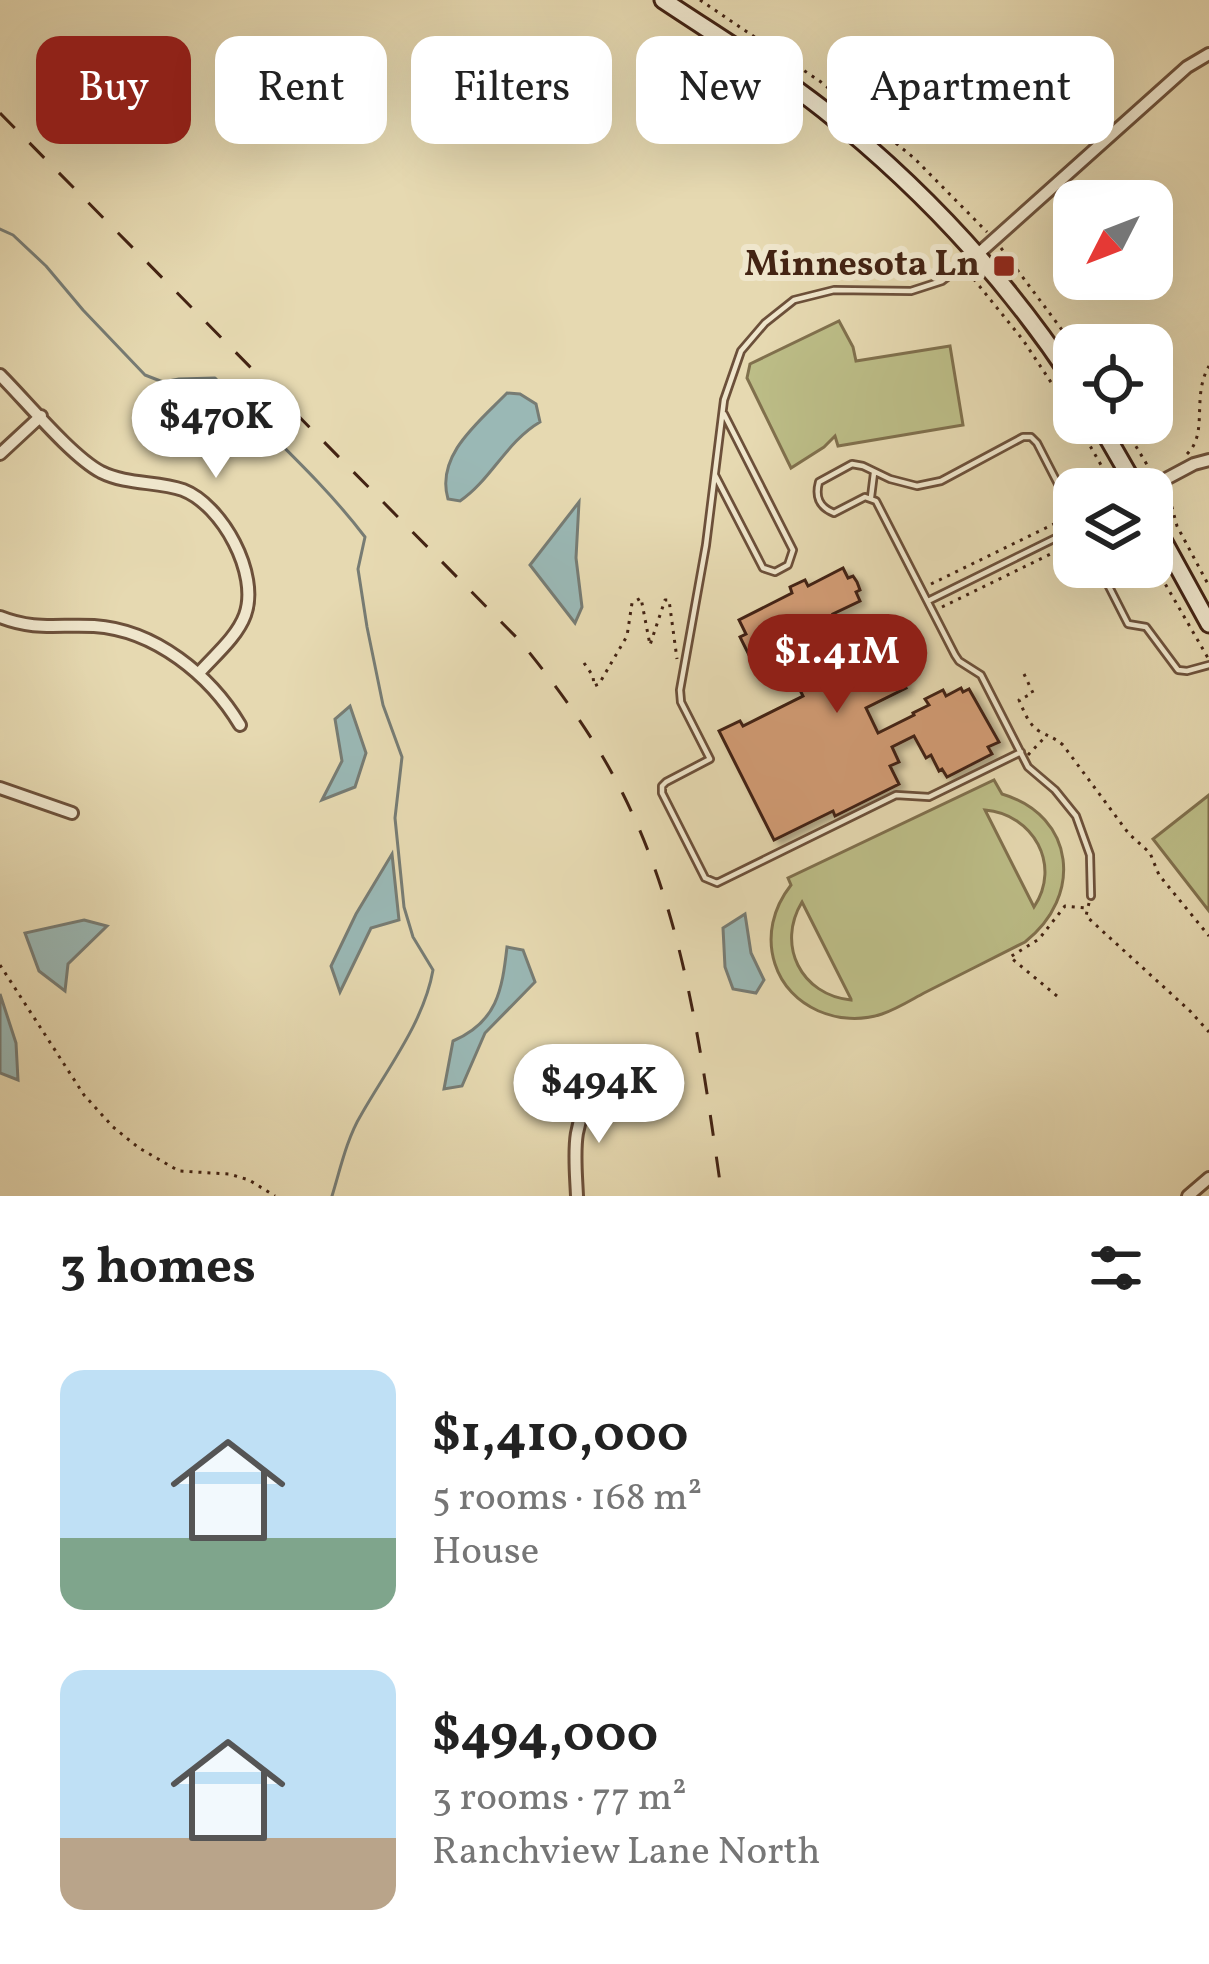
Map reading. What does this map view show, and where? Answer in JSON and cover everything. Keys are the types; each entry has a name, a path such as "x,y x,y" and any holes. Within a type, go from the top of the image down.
{"street":[{"path":"664,0 834,118 911,186 978,254 1053,350"},
{"path":"978,254 1186,67 1209,54"},
{"path":"0,375 97,470 188,492 206,502 225,526 247,579 248,604 239,628 199,674"},
{"path":"0,454 41,416"},
{"path":"1173,475 1209,460"},
{"path":"1173,558 1209,624"},
{"path":"0,617 30,626 96,626 145,640 199,674 240,725"},
{"path":"0,788 72,813"},
{"path":"577,1196 575,1134 582,1108 598,1087"},
{"path":"1188,1196 1209,1178"}],"lane":[{"path":"978,254 942,281 911,291 834,290 794,300 765,323 741,352 723,411 706,545 680,690 681,702 710,759 666,782 662,793 705,878 717,883 896,795 929,797 1022,755"},
{"path":"715,475 763,568 775,572 788,566 793,550 723,411"},
{"path":"1053,476 1031,437 1024,437 929,485 904,484 852,464 819,482 817,497 834,513 865,497 876,501 959,662 981,675 1035,775 1076,816 1090,855 1091,896"},
{"path":"871,497 874,471"},
{"path":"928,601 1053,539"},
{"path":"1110,588 1128,624 1146,628 1178,670 1209,663"}],"path":[{"path":"963,267 1053,385"},
{"path":"1183,456 1198,448 1206,434 1201,380 1209,366"},
{"path":"1173,511 1209,586"},
{"path":"935,582 1053,524"},
{"path":"952,604 1053,553"},
{"path":"1167,588 1209,663"},
{"path":"584,663 594,686 599,684 627,636 632,603 641,598 650,645 665,600 669,601 676,658 685,660"},
{"path":"1024,674 1033,693 1019,700 1033,726 1063,746 1129,834 1150,853 1159,875 1209,937"},
{"path":"1022,755 1048,735"},
{"path":"1091,896 1086,916 1209,1032"},
{"path":"1058,996 1010,957 1039,939 1065,906 1088,908"},
{"path":"0,964 84,1095 113,1127 179,1171 229,1174 275,1196"}],"green space":[{"path":"839,321 856,361 950,346 963,425 838,446 835,436 791,468 747,378 750,364"},
{"path":"994,780 1002,794 1045,820 1063,859 1056,903 1044,924 1025,942 893,1010 866,1018 818,1011 782,979 772,954 771,933 791,885 788,878","holes":["985,810 1017,821 1038,844 1045,875 1034,907","802,902 851,999 851,1000 819,989 798,965 792,935"]},
{"path":"1209,795 1209,911 1153,839"}],"water":[{"path":"507,393 520,394 536,404 540,422 471,492 460,501 448,499 448,468 454,454"},
{"path":"579,502 576,558 582,607 575,623 530,565"},
{"path":"350,706 366,753 355,787 322,800 342,761 335,719"},
{"path":"392,854 399,920 371,928 340,992 331,966"},
{"path":"745,914 751,953 764,980 756,993 733,989 725,967 723,928"},
{"path":"84,920 107,926 68,964 65,991 39,971 25,933"},
{"path":"507,947 523,950 535,982 485,1033 462,1086 444,1089 453,1041 479,1024 495,1003"},
{"path":"0,994 16,1043 18,1080 0,1073"}],"building":[{"path":"843,568 857,582 860,601 833,614 859,666 888,652 906,676 901,678 906,688 866,708 878,733 929,705 925,699 961,688 963,692 969,689 999,742 988,747 992,754 947,777 931,755 926,758 914,736 892,747 899,762 890,766 899,784 774,840 719,731 740,721 743,726 803,696 778,646 751,659 740,637 746,634 739,620 792,593 790,587 805,580 808,586"}],"waterway":[{"path":"0,229 46,266 145,375 163,382 215,378 365,537 358,569 367,627 383,705 402,757 395,818 404,907 413,937 433,970 413,1027 352,1134 332,1196"}],"railway":[{"path":"0,113 520,641 588,734 645,842 677,940 722,1196"}],"place":[{"name":"Minnesota Ln","path":"1004,266"}]}
